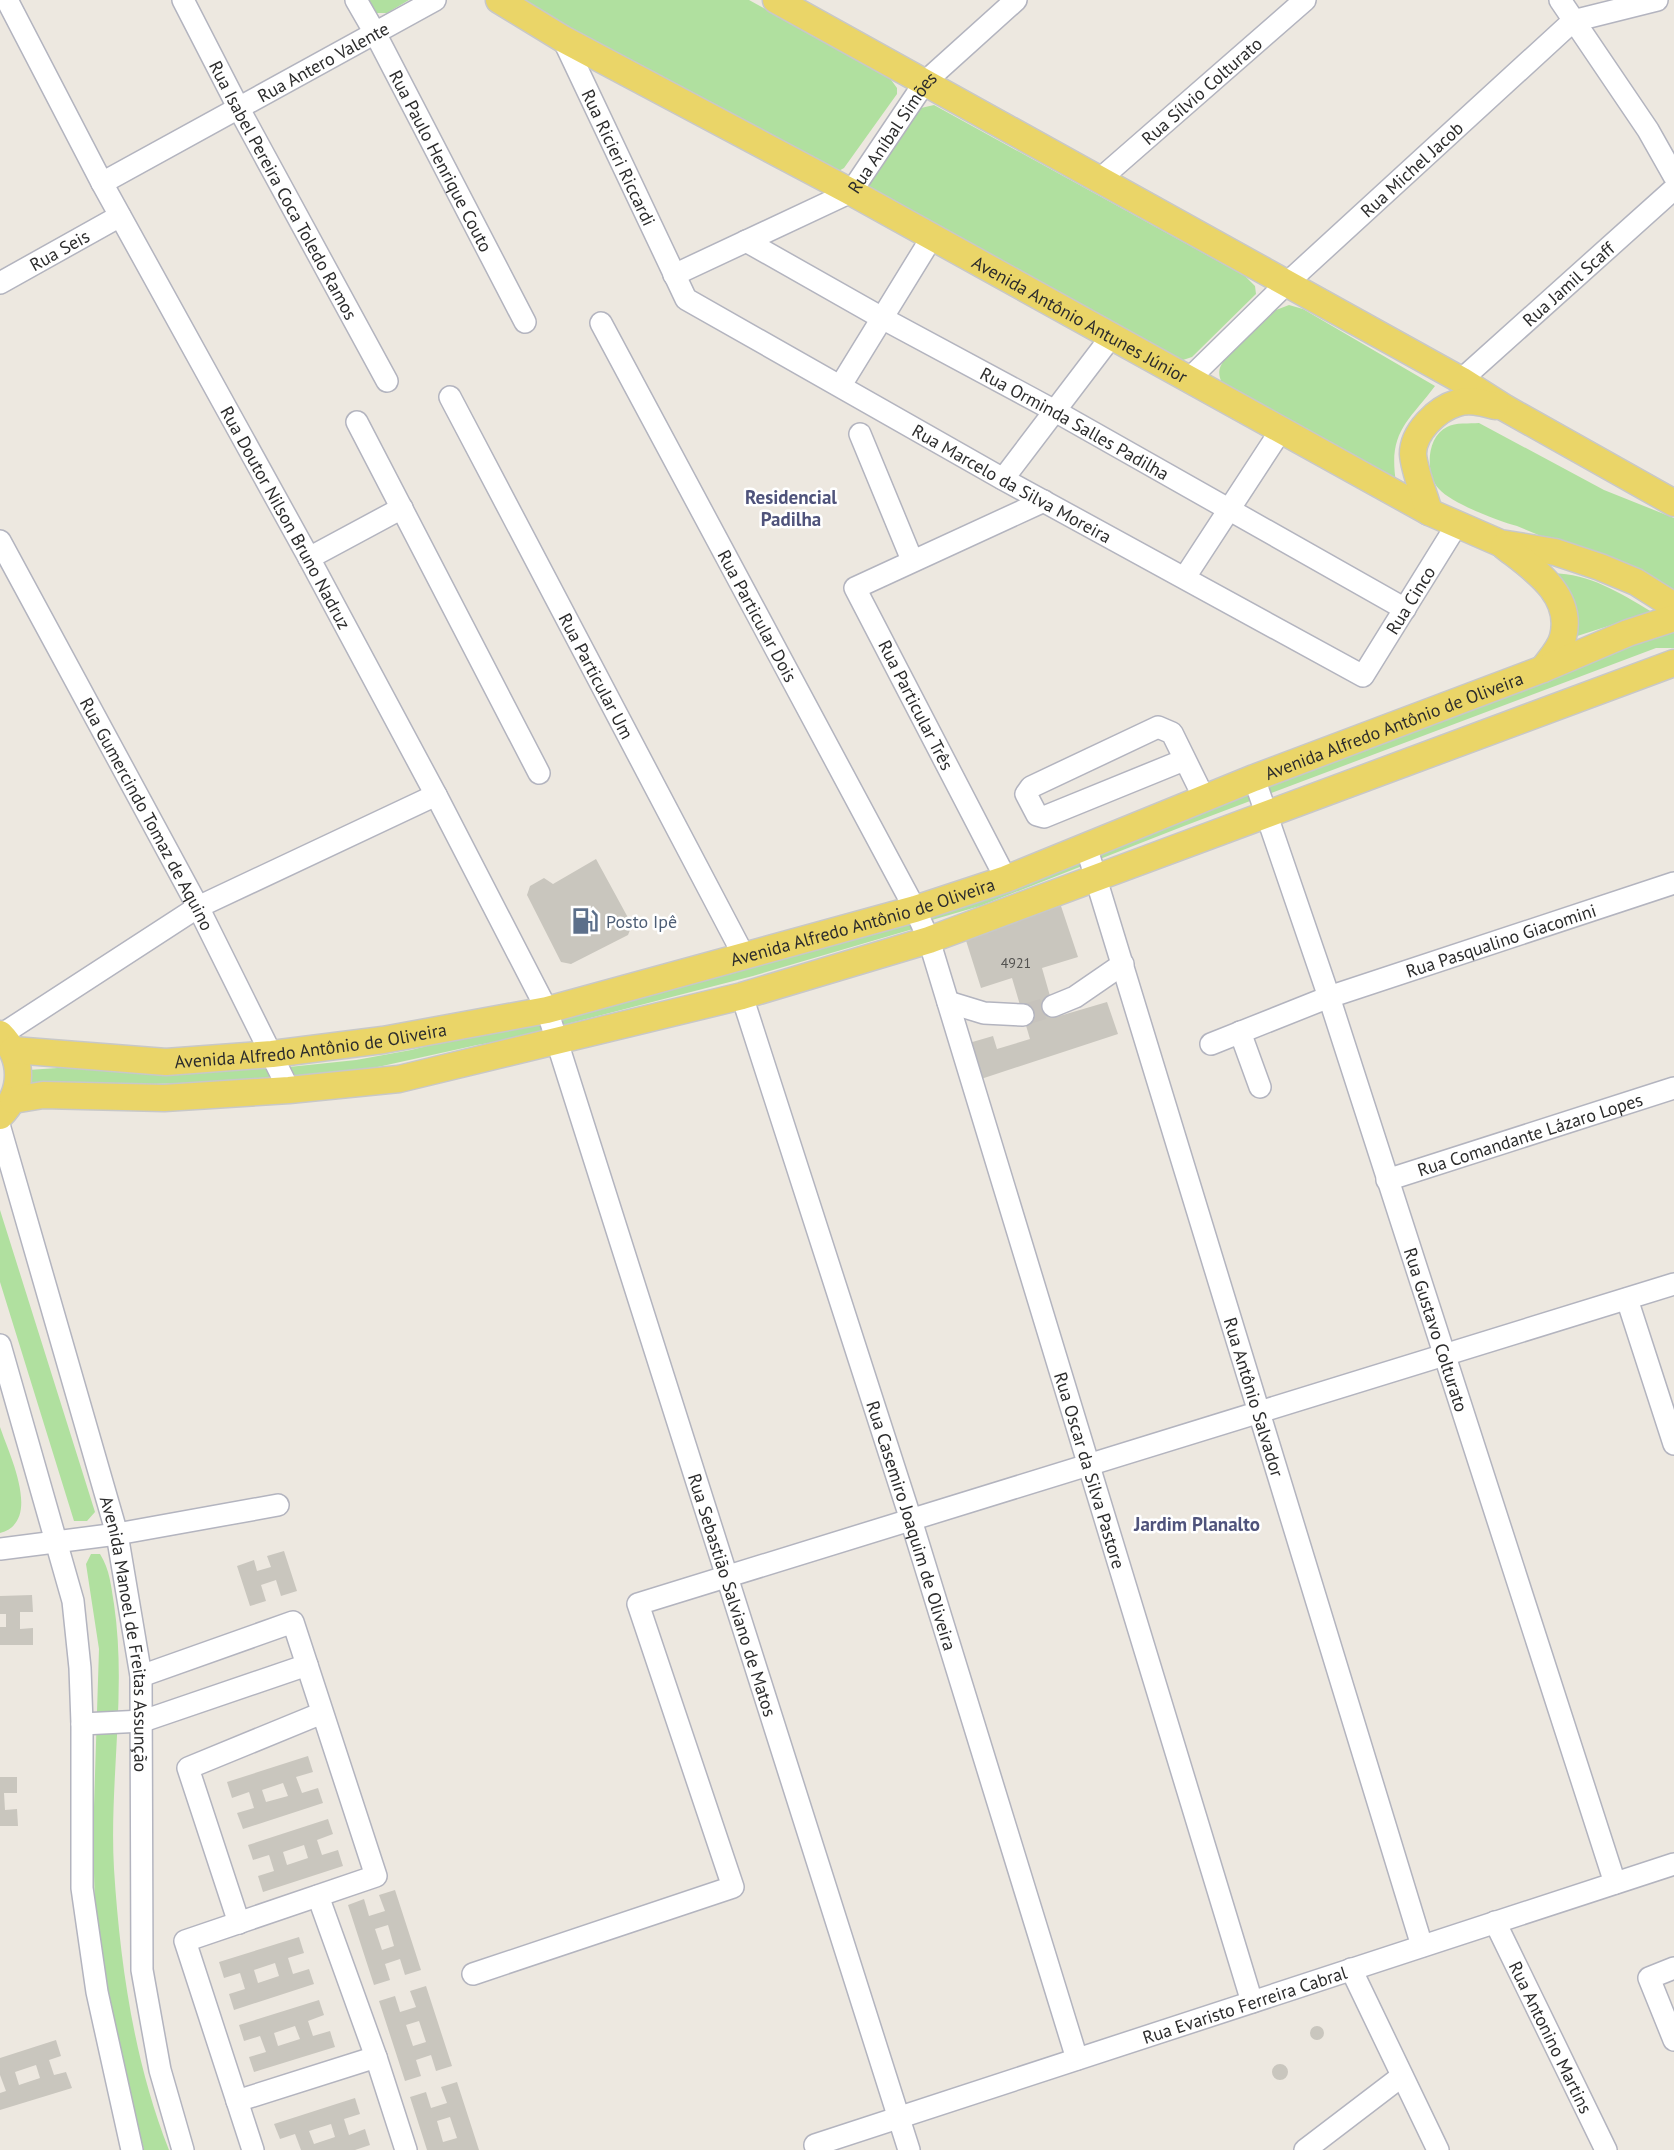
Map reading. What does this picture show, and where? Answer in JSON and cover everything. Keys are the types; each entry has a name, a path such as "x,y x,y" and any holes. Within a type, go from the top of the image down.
{"main road":[{"name":"Avenida Antônio Antunes Júnior","path":"499,0 563,39 851,192 1456,526 1500,543 1555,552 1600,567 1636,582 1674,606"},
{"path":"776,0 1461,380 1505,408 1674,503"},
{"path":"1429,512 1413,455 1417,436 1432,419 1456,403 1475,401 1505,408"},
{"path":"1500,543 1543,576 1558,595 1564,616 1563,635 1558,649 1543,669"},
{"name":"Avenida Alfredo Antônio de Oliveira","path":"5,1040 166,1062 272,1054 383,1040 547,1010 915,909 1006,879 1254,778 1543,669 1628,633 1674,618"},
{"name":"Avenida Alfredo Antônio de Oliveira","path":"6,1108 43,1096 164,1098 399,1079 741,996 929,940 1674,663"},
{"path":"5,1040 19,1076 6,1108"}],"street":[{"name":"Rua Doutor Nilson Bruno Nadruz","path":"7,0 102,183 436,795 547,1010 558,1040"},
{"name":"Rua Isabel Pereira Coca Toledo Ramos","path":"183,0 387,381"},
{"name":"Rua Paulo Henrique Couto","path":"356,0 525,322"},
{"name":"Rua Antero Valente","path":"102,183 435,0"},
{"name":"Rua Aníbal Simões","path":"674,275 851,192 925,82 1016,0"},
{"name":"Rua Sílvio Colturato","path":"1099,180 1305,0"},
{"path":"1560,0 1648,131 1674,176"},
{"name":"Rua Michel Jacob","path":"1189,379 1286,284 1573,21 1657,0"},
{"name":"Rua Ricieri Riccardi","path":"563,39 674,275"},
{"name":"Rua Jamil Scaff","path":"1461,380 1674,189"},
{"name":"Rua Seis","path":"0,284 120,216"},
{"path":"841,385 932,237"},
{"name":"Rua Orminda Salles Padilha","path":"746,241 1055,411 1405,609"},
{"name":"Rua Marcelo da Silva Moreira","path":"674,275 686,299 1003,479 1363,676"},
{"name":"Rua Particular Dois","path":"600,323 915,909 929,940"},
{"path":"1003,479 1111,337"},
{"name":"Rua Particular Um","path":"450,397 744,956"},
{"path":"357,422 539,773"},
{"path":"1185,577 1281,430"},
{"path":"860,434 912,560"},
{"name":"Rua Particular Três","path":"1006,879 855,588 1044,501"},
{"path":"309,558 402,508"},
{"name":"Rua Cinco","path":"1363,676 1456,526"},
{"name":"Rua Gumercindo Tomaz de Aquino","path":"0,541 198,906 289,1090"},
{"path":"1184,760 1044,817 1037,815 1026,794 1031,787 1158,727 1172,733 1204,798"},
{"name":"Rua Gustavo Colturato","path":"1254,778 1329,997 1615,1883"},
{"path":"5,1040 198,906 436,795"},
{"name":"Rua Antônio Salvador","path":"1086,846 1422,1946"},
{"name":"Rua Pasqualino Giacomini","path":"1211,1044 1329,997 1674,883"},
{"name":"Rua Oscar da Silva Pastore","path":"929,940 1252,2002"},
{"path":"1053,1006 1075,997 1123,964"},
{"name":"Rua Casemiro Joaquim de Oliveira","path":"741,996 911,1520 1077,2059"},
{"path":"948,1002 984,1013 1023,1015"},
{"path":"1240,1032 1260,1087"},
{"name":"Rua Sebastião Salviano de Matos","path":"558,1040 909,2150"},
{"name":"Rua Comandante Lázaro Lopes","path":"1387,1180 1674,1088"},
{"name":"Avenida Manoel de Freitas Assunção","path":"0,1128 117,1534 141,1676 143,1721 139,1781 142,1970 160,2070 183,2150"},
{"path":"472,1974 733,1887 638,1604 1674,1284"},
{"path":"1627,1298 1674,1444"},
{"path":"0,1345 73,1601 82,1724 82,1888 97,1992 132,2150"},
{"path":"0,1549 56,1544 278,1506"},
{"path":"141,1676 293,1622 376,1876 186,1941 253,2150"},
{"path":"82,1724 143,1721 307,1665"},
{"path":"239,1923 188,1768 322,1713"},
{"name":"Rua Evaristo Ferreira Cabral","path":"815,2145 1674,1864"},
{"path":"318,1896 406,2150"},
{"name":"Rua Antonino Martins","path":"1494,1922 1606,2150"},
{"path":"1674,1968 1649,1978 1674,2040"},
{"path":"1351,1969 1437,2150"},
{"path":"237,2101 376,2057"},
{"path":"1305,2150 1402,2076"}],"green space":[{"path":"366,0 409,0 387,13 372,13"},
{"path":"516,0 749,0 889,77 897,88 897,94 844,168 837,172"},
{"path":"934,105 1245,276 1255,286 1256,294 1192,357 1180,361 869,192 868,185 914,113"},
{"path":"1289,305 1303,309 1435,386 1402,429 1395,451 1396,482 1226,390 1219,374 1223,362 1276,310"},
{"path":"1479,423 1604,490 1674,518 1674,591 1475,511 1439,489 1431,474 1430,465 1435,439 1450,425"},
{"path":"1552,573 1592,581 1616,591 1652,612 1571,638"},
{"path":"1674,628 1674,648 1656,648 980,906 932,920 932,913"},
{"path":"910,919 913,929 753,976 563,1025 555,1019"},
{"path":"540,1018 542,1034 477,1045 301,1084 289,1067 356,1060 411,1050"},
{"path":"272,1065 277,1080 26,1088 28,1070 87,1066"},
{"path":"0,1210 95,1512 87,1521 74,1521 0,1282"},
{"path":"0,1427 20,1486 21,1502 19,1516 13,1526 0,1533"},
{"path":"91,1554 100,1554 108,1572 118,1637 113,1836 125,1976 146,2082 169,2150 144,2150 112,2036 95,1909 93,1838 99,1649 86,1564"}],"building":[{"name":"Posto Ipê","path":"596,859 632,925 628,935 571,964 561,962 527,895 530,886 544,878 553,884"},
{"path":"1059,900 1078,957 1042,968 1056,1017 1107,1002 1118,1034 981,1079 969,1043 993,1036 997,1049 1030,1039 1012,978 981,988 963,931"},
{"path":"284,1551 297,1591 281,1596 276,1580 261,1585 266,1601 250,1606 237,1566 254,1560 257,1571 271,1567 267,1556"},
{"path":"32,1595 33,1612 20,1612 20,1629 33,1628 33,1645 0,1645 0,1627 6,1627 6,1614 0,1614 0,1596"},
{"path":"308,1756 313,1772 296,1777 302,1793 318,1788 323,1803 243,1829 237,1813 254,1808 249,1792 232,1798 227,1782","holes":["283,1783 288,1796 266,1802 262,1790"]},
{"path":"0,1777 17,1777 17,1793 4,1793 5,1810 17,1809 18,1826 0,1826"},
{"path":"328,1819 333,1834 317,1840 322,1855 338,1850 343,1866 263,1892 258,1876 274,1871 269,1855 253,1860 248,1845","holes":["304,1845 308,1858 287,1865 283,1852"]},
{"path":"395,1890 421,1970 405,1975 400,1959 385,1964 390,1980 374,1985 348,1905 364,1899 369,1916 385,1911 379,1895","holes":["388,1925 394,1946 382,1950 375,1929"]},
{"path":"299,1937 304,1953 288,1958 293,1974 309,1969 314,1984 234,2010 229,1994 245,1989 240,1973 224,1978 219,1962","holes":["275,1963 279,1976 258,1983 254,1970"]},
{"path":"426,1986 452,2066 436,2071 431,2055 416,2060 421,2076 405,2081 379,2001 395,1996 400,2012 416,2007 410,1991","holes":["419,2021 426,2042 413,2046 406,2025"]},
{"path":"319,2000 324,2015 308,2021 313,2036 330,2031 335,2047 254,2072 249,2057 266,2052 260,2036 244,2041 239,2025","holes":["295,2026 300,2039 278,2046 274,2033"]},
{"path":"1317,2026 1322,2028 1322,2038 1317,2040 1312,2038 1310,2033 1312,2028"},
{"path":"56,2040 61,2056 49,2060 54,2075 66,2072 72,2088 0,2110 0,2093 6,2091 0,2075 0,2058","holes":["36,2065 40,2078 19,2085 15,2072"]},
{"path":"1280,2064 1288,2072 1280,2080 1272,2072"},
{"path":"457,2082 479,2150 427,2150 410,2097 426,2092 431,2108 447,2103 441,2087","holes":["450,2117 457,2138 443,2142 437,2121"]},
{"path":"355,2098 360,2114 344,2119 349,2135 365,2129 370,2145 355,2150 301,2150 295,2134 280,2139 274,2124","holes":["331,2124 335,2137 314,2144 309,2131"]}],"tunnel":[{"path":"1023,1015 1053,1006"}],"place":[{"name":"Posto Ipê","path":"585,921"}],"district":[{"name":"Residencial Padilha","path":"791,508"},
{"name":"Jardim Planalto","path":"1197,1524"}]}
